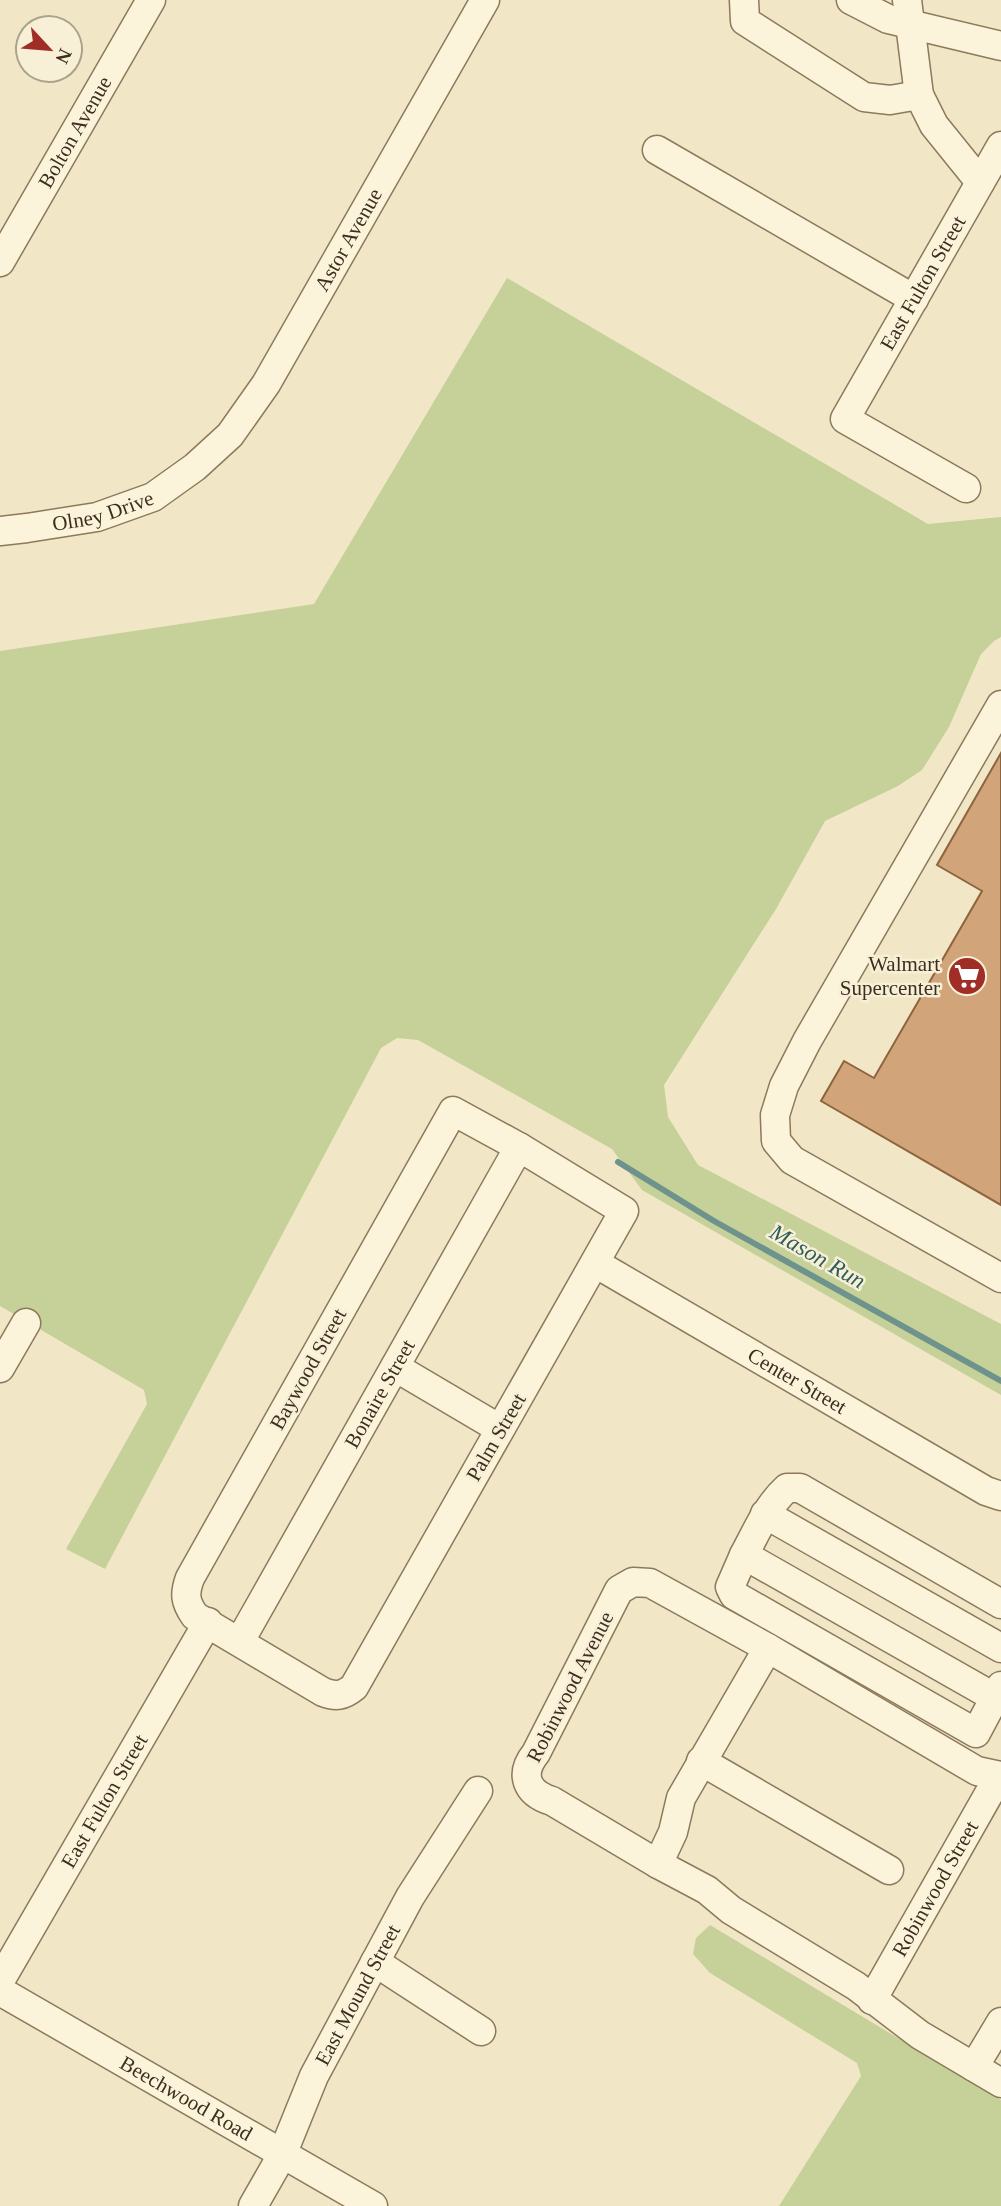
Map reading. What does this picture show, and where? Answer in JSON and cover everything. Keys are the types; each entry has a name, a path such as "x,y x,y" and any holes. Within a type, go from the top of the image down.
{"street":[{"name":"Bolton Avenue","path":"0,262 151,0"},
{"name":"Astor Avenue","path":"195,467 230,435 265,384 485,0"},
{"path":"744,0 745,21 864,97 890,100 919,95"},
{"path":"851,0 888,19 908,12 1001,46"},
{"path":"908,12 919,95 934,125 980,182"},
{"name":"East Fulton Street","path":"966,488 845,419 1001,146"},
{"path":"657,150 914,299"},
{"name":"Olney Drive","path":"0,530 97,517 153,497 195,467"},
{"path":"1001,705 807,1041 784,1086 775,1115 776,1141 792,1160 1001,1278"},
{"name":"Palm Street","path":"208,1622 323,1692 334,1696 345,1694 354,1687 624,1211 519,1147 453,1111"},
{"name":"Baywood Street","path":"208,1622 195,1616 187,1605 185,1591 190,1578 453,1111"},
{"name":"Bonaire Street","path":"240,1641 519,1147"},
{"name":"Center Street","path":"595,1263 986,1491 1001,1496"},
{"path":"0,1368 26,1323"},
{"path":"395,1367 500,1429"},
{"path":"744,1555 999,1695 976,1733 734,1595 730,1587 744,1555 765,1514 787,1488 800,1488 1001,1604"},
{"path":"765,1514 1001,1648"},
{"name":"Robinwood Avenue","path":"1000,1776 977,1771 768,1648 650,1583 634,1582 619,1590 536,1753 528,1763 526,1775 530,1788 539,1797 552,1801 707,1890 731,1910 856,1986 919,2035 1001,2083"},
{"name":"East Fulton Street","path":"0,1981 208,1622"},
{"path":"658,1864 673,1832 681,1798 768,1648"},
{"path":"701,1761 889,1870"},
{"name":"Robinwood Street","path":"872,2000 1000,1776"},
{"name":"East Mound Street","path":"253,2206 282,2155 314,2076 375,1962 427,1867 478,1791"},
{"path":"375,1962 481,2031"},
{"name":"Beechwood Road","path":"0,1990 373,2206"},
{"path":"974,2067 1001,2022"}],"green space":[{"path":"507,278 928,524 1001,517 1001,637 981,654 949,727 922,770 898,786 825,821 776,909 664,1085 668,1117 698,1165 1001,1324 1001,1395 642,1190 612,1149 418,1040 397,1038 381,1048 105,1569 66,1549 147,1404 144,1390 0,1306 0,651 314,604"},
{"path":"710,1925 1001,2100 1001,2206 779,2206 861,2076 857,2063 710,1973 693,1954 696,1938"}],"building":[{"name":"Walmart Supercenter","path":"1001,753 1001,1205 821,1101 844,1061 874,1078 982,891 937,865"}],"waterway":[{"name":"Mason Run","path":"618,1162 714,1221 1001,1381"}],"place":[{"name":"Walmart Supercenter","path":"967,976"}]}
